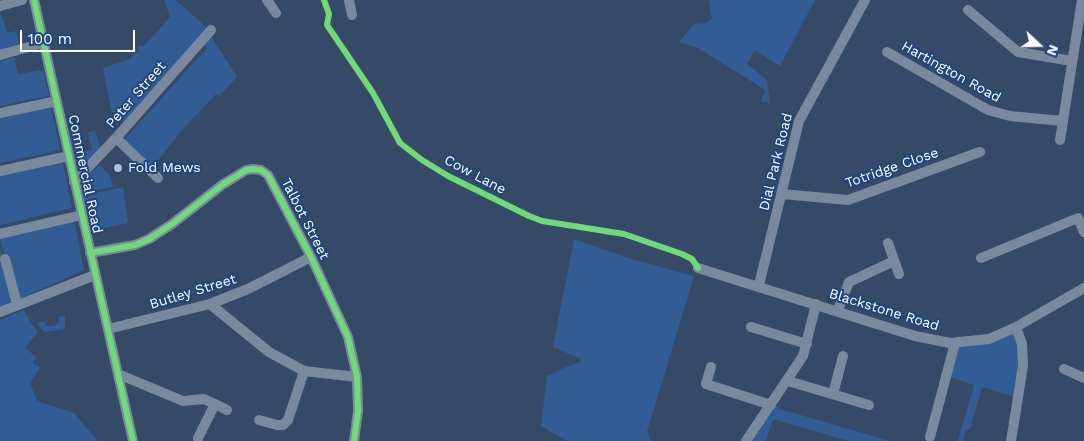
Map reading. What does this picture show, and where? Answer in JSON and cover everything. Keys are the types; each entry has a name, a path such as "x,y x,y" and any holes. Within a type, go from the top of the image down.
{"street":[{"path":"0,6 22,0"},
{"name":"Commercial Road","path":"34,0 133,441"},
{"path":"267,0 276,13"},
{"path":"349,0 352,15"},
{"name":"Dial Park Road","path":"759,285 803,111 865,0"},
{"path":"1060,140 1082,0"},
{"path":"968,10 1018,52 1072,61"},
{"name":"Peter Street","path":"74,182 116,138 211,30"},
{"path":"0,55 43,43"},
{"name":"Hartington Road","path":"887,52 988,110 1010,116 1062,121"},
{"path":"0,112 56,101"},
{"path":"116,138 158,178"},
{"name":"Totridge Close","path":"782,194 848,200 980,152"},
{"path":"0,171 68,156"},
{"name":"Talbot Street","path":"90,253 135,245 149,240 236,176 253,168 268,175 275,185 348,337 356,377 358,411 354,441"},
{"path":"0,234 82,215"},
{"path":"981,258 1078,218 1084,232"},
{"path":"888,243 899,274"},
{"name":"Butley Street","path":"108,330 210,304 248,289 310,257"},
{"path":"5,259 16,304"},
{"path":"838,310 849,282 894,261"},
{"name":"Blackstone Road","path":"698,268 759,285 926,339 955,343 989,339 1016,327 1084,288"},
{"path":"0,312 16,304 95,275"},
{"path":"210,304 269,352 304,371 356,377"},
{"path":"746,441 772,405 803,356 816,304"},
{"path":"1011,441 1023,366 1022,344 1016,327"},
{"path":"751,328 807,344"},
{"path":"930,437 955,343"},
{"path":"833,394 843,356"},
{"path":"711,367 706,384 772,405"},
{"path":"1064,369 1084,378"},
{"path":"259,420 283,425 288,420 304,371"},
{"path":"118,374 183,401 204,399 227,410"},
{"path":"788,380 869,406"},
{"path":"198,438 215,404"}],"shaded area":[{"path":"164,0 176,0 207,28 123,122 115,116 111,109 103,68 130,59 134,54 139,53 138,46 144,46 170,17"},
{"path":"709,0 815,0 780,66 755,50 747,64 767,80 770,104 761,101 765,90 698,48 679,42 694,24 706,23 712,19"},
{"path":"0,10 7,33 16,31 19,44 0,50"},
{"path":"211,36 237,77 219,96 216,94 182,130 152,168 122,142 207,48 204,45"},
{"path":"14,57 18,74 43,70 49,96 0,106 0,61"},
{"path":"51,107 60,150 0,163 0,118"},
{"path":"95,130 100,147 80,168 77,168 70,138 75,136 79,152 92,150 88,133 79,135"},
{"path":"63,163 72,208 0,225 0,176"},
{"path":"99,165 110,175 113,187 82,193 80,184"},
{"path":"123,187 128,223 90,231 82,196"},
{"path":"74,221 84,270 17,300 0,238"},
{"path":"574,239 631,259 694,276 647,432 651,441 567,441 541,426 547,376 580,362 580,359 553,347"},
{"path":"0,248 13,301 0,307"},
{"path":"24,310 38,332 25,348 36,357 33,363 40,367 30,383 37,401 74,413 98,441 0,441 0,320"},
{"path":"65,316 65,329 45,332 38,323 45,321 46,326 53,326 59,323 58,317"},
{"path":"1016,327 1022,344 1018,398 982,387 970,429 966,431 963,441 958,441 974,385 946,376 955,343"},
{"path":"773,402 780,409 890,441 848,441 773,419 766,441 746,441"}],"cycle path":[{"path":"34,0 133,441"},
{"name":"Cow Lane","path":"324,0 329,14 327,25 373,93 400,143 422,160 448,176 529,216 542,221 624,234 682,254 692,259 698,268"},
{"path":"90,253 135,245 149,239 172,224 222,185 246,170 261,170 268,175 311,257 348,337 357,377 358,411 354,441"}],"place":[{"name":"Fold Mews","path":"118,168"}]}
